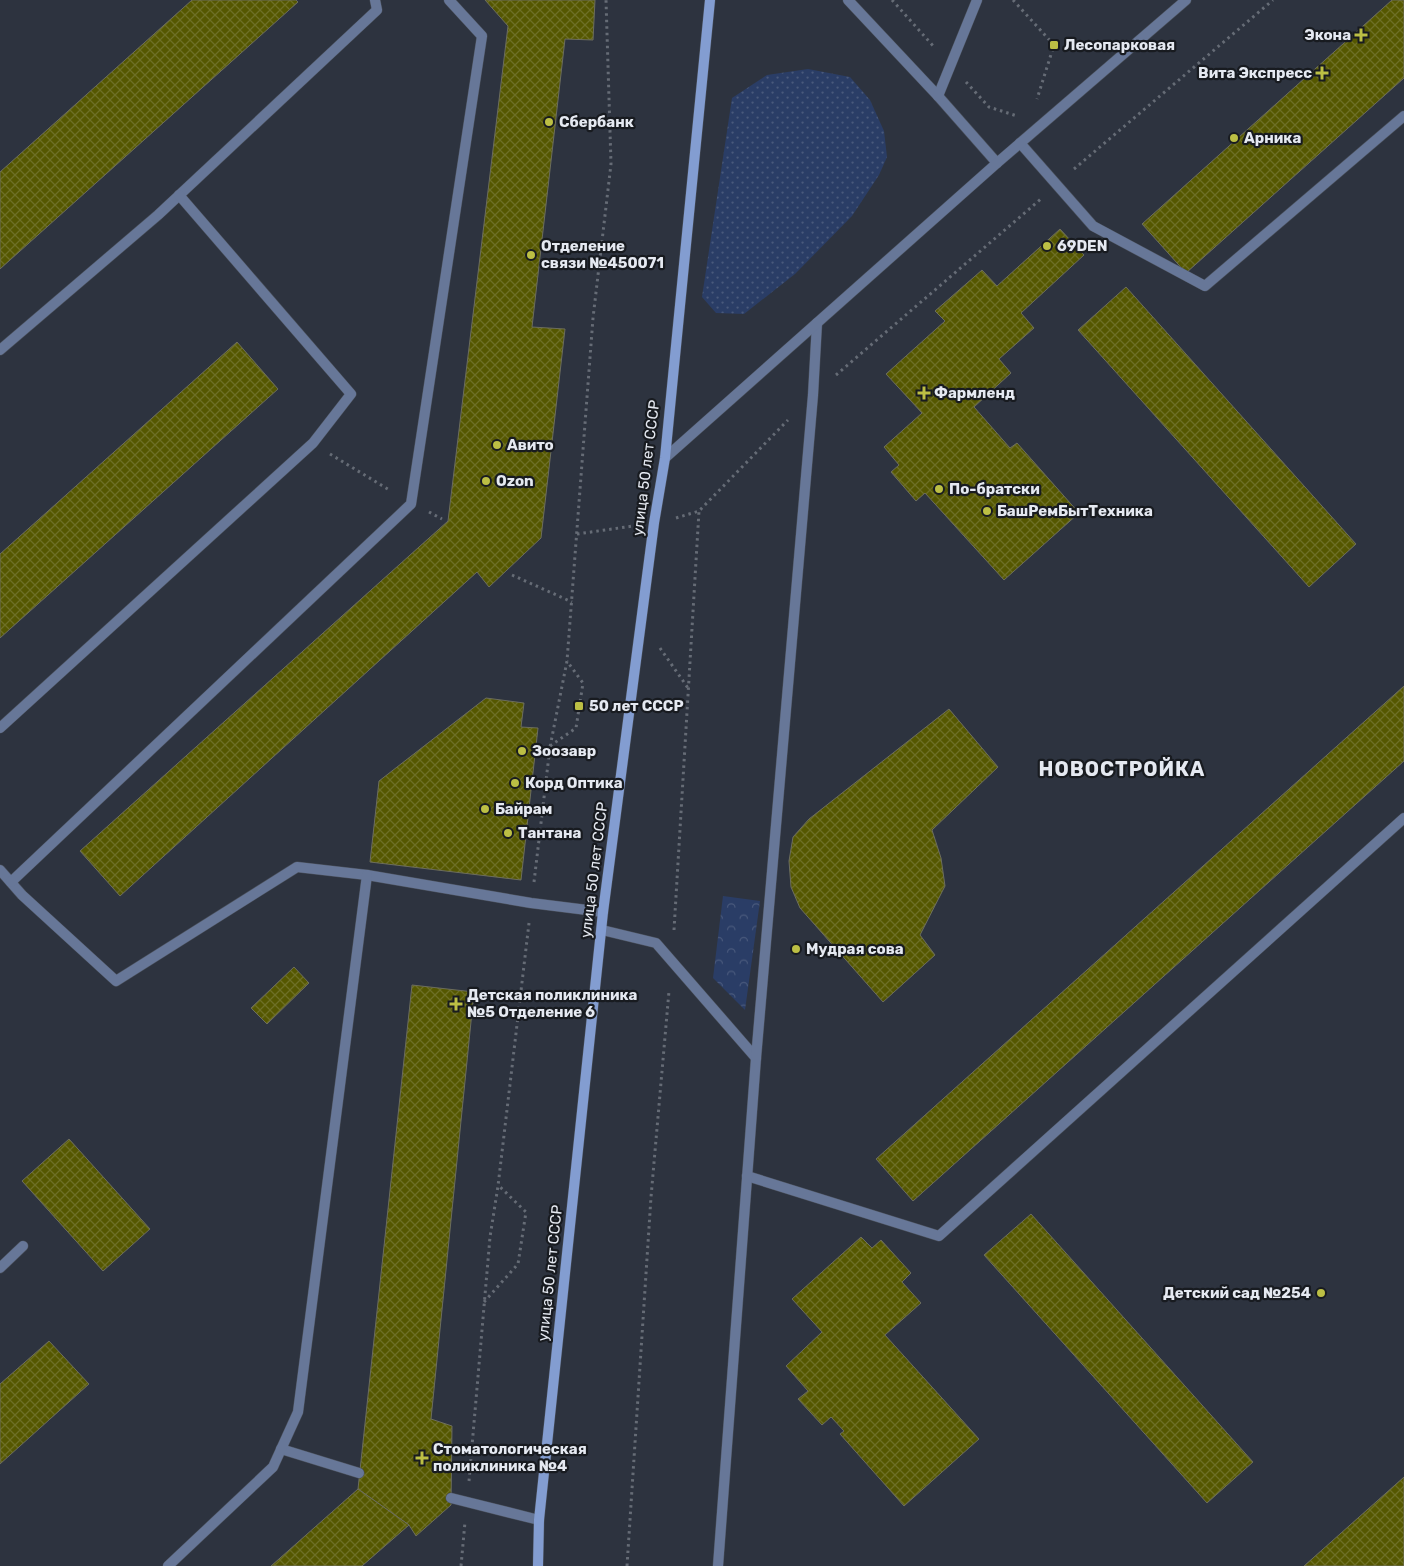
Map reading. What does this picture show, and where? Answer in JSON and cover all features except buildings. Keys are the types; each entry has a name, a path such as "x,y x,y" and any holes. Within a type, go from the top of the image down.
{"main road":[{"name":"улица 50 лет СССР","path":"538,1566 539,1520 603,912 654,523 665,458 710,0"}],"street":[{"path":"0,350 179,195 377,10 375,0"},
{"path":"10,882 411,504 482,36 449,0"},
{"path":"848,0 938,96 997,163"},
{"path":"938,96 977,0"},
{"path":"665,458 997,163 1186,0"},
{"path":"1020,143 1093,226 1205,286 1404,116"},
{"path":"0,728 313,443 351,394 179,195"},
{"path":"718,1566 756,1058 813,395 817,323"},
{"path":"747,1176 939,1236 1404,818"},
{"path":"0,870 22,895 116,981 297,867 367,875 531,904 603,912"},
{"path":"168,1566 273,1467 298,1412 367,875"},
{"path":"602,930 656,943 756,1058"},
{"path":"0,1268 23,1246"},
{"path":"282,1449 359,1473"},
{"path":"451,1498 539,1520"}],"path":[{"path":"462,1566 490,1238 498,1186 550,747 567,661 593,318 611,164 606,0"},
{"path":"1013,0 1054,45 1030,120"},
{"path":"576,534 654,523 699,512 813,395 1273,0"},
{"path":"989,107 1030,120 1037,129"},
{"path":"1068,163 1074,169"},
{"path":"313,443 411,504 442,519"},
{"path":"627,1566 651,1197 672,961 699,512"},
{"path":"512,576 572,602"},
{"path":"550,747 576,728 583,683 567,661"},
{"path":"484,1302 518,1264 526,1212 498,1186"}],"green space":[{"path":"808,69 850,77 870,100 884,131 887,157 879,175 852,216 795,274 744,314 716,313 702,297 732,98 767,75"},
{"path":"723,896 760,901 745,1010 713,978"}],"place":[{"name":"Экона","path":"1361,35"},
{"name":"Лесопарковая","path":"1054,45"},
{"name":"Вита Экспресс","path":"1322,73"},
{"name":"Сбербанк","path":"549,122"},
{"name":"Арника","path":"1234,138"},
{"name":"69DEN","path":"1047,246"},
{"name":"Отделение связи №450071","path":"531,255"},
{"name":"Фармленд","path":"924,393"},
{"name":"Авито","path":"497,445"},
{"name":"Ozon","path":"486,481"},
{"name":"По-братски","path":"939,489"},
{"name":"БашРемБытТехника","path":"987,511"},
{"name":"50 лет СССР","path":"579,706"},
{"name":"Зоозавр","path":"522,751"},
{"name":"Корд Оптика","path":"515,783"},
{"name":"Байрам","path":"485,809"},
{"name":"Тантана","path":"508,833"},
{"name":"Мудрая сова","path":"796,949"},
{"name":"Детская поликлиника №5 Отделение 6","path":"456,1004"},
{"name":"Детский сад №254","path":"1321,1293"},
{"name":"Стоматологическая поликлиника №4","path":"422,1458"}],"district":[{"name":"НОВОСТРОЙКА","path":"1122,769"}]}
